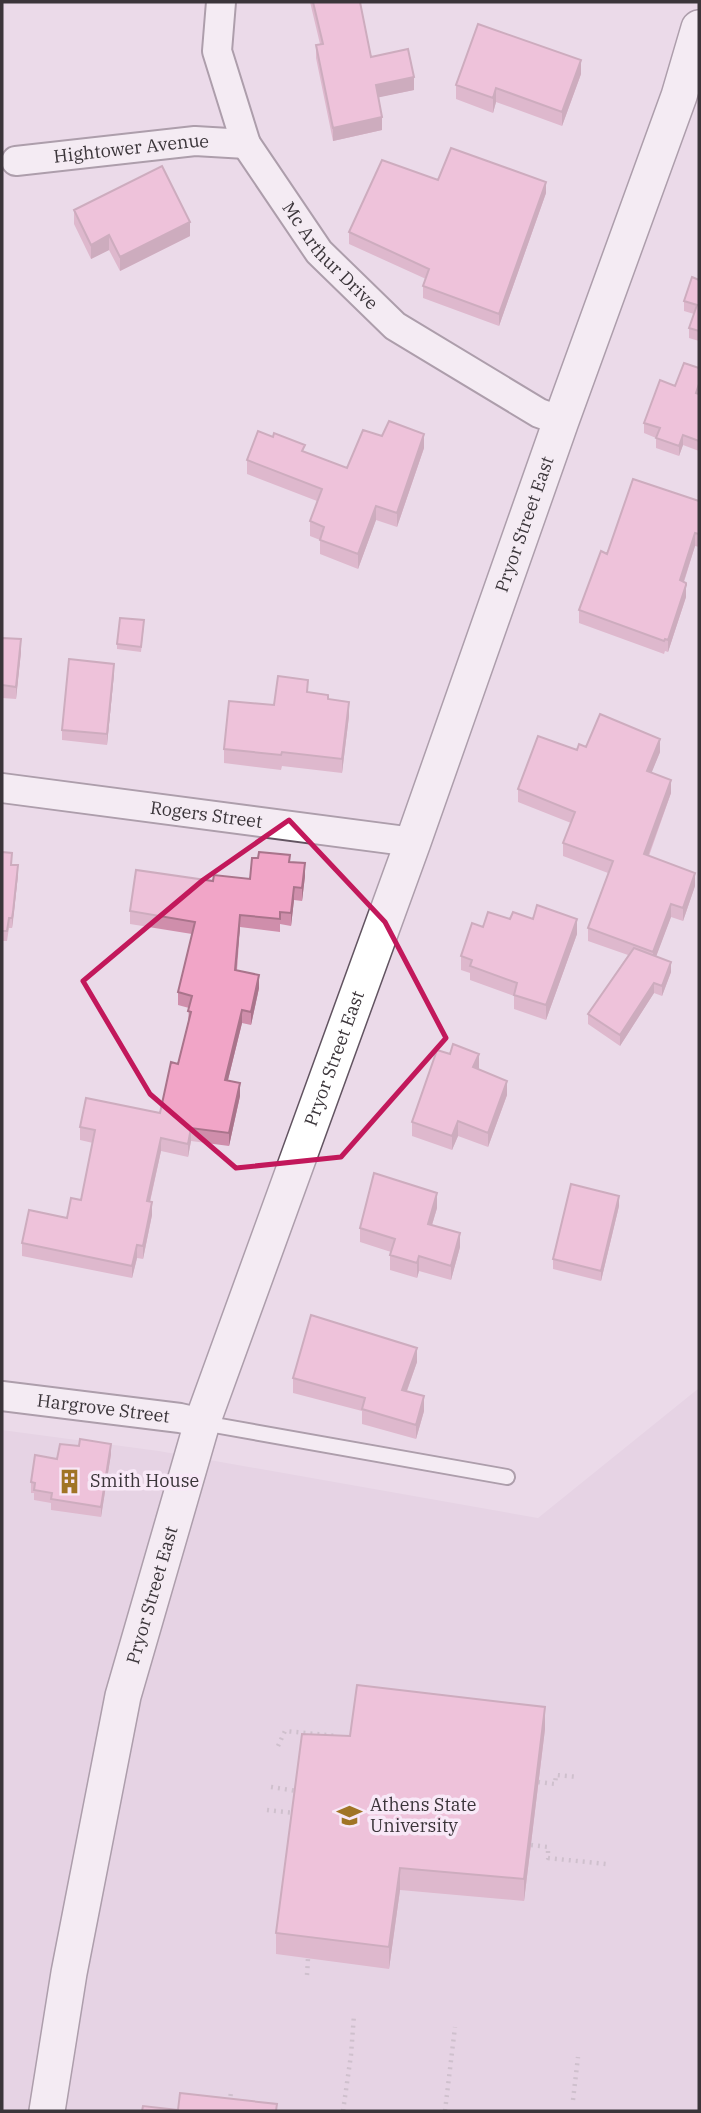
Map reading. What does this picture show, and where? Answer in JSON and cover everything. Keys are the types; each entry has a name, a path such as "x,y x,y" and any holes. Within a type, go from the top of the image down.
{"street":[{"name":"Mc Arthur Drive","path":"221,2 217,51 246,144 319,252 395,326 540,413 561,421"},
{"name":"Pryor Street East","path":"47,2111 69,1973 123,1696 202,1423 413,842 561,421 689,98 699,29"},
{"name":"Hightower Avenue","path":"16,161 195,141 246,144"},
{"name":"Rogers Street","path":"2,788 413,842"},
{"name":"Hargrove Street","path":"2,1396 202,1423"}],"lane":[{"path":"202,1423 507,1477"}],"path":[{"path":"278,1746 285,1731 345,1737"},
{"path":"538,1782 555,1784 556,1775 578,1777"},
{"path":"271,1787 297,1791"},
{"path":"267,1810 294,1813"},
{"path":"531,1845 548,1847 548,1858 606,1864"},
{"path":"307,1975 308,1958"},
{"path":"343,2111 354,2015"},
{"path":"445,2111 455,2027"},
{"path":"573,2100 578,2057"},
{"path":"229,2109 232,2090"}],"highlighted area":[{"path":"289,820 385,922 446,1038 341,1157 236,1168 150,1094 83,981 203,880"}],"shaded area":[{"name":"Athens State University","path":"699,1388 699,2111 2,2111 2,1430 159,1451 538,1518"}],"building":[{"path":"313,2 360,2 371,57 408,49 414,77 376,85 382,117 333,128 316,45 323,44"},
{"path":"478,24 581,60 562,112 496,88 493,98 456,85"},
{"path":"451,148 546,182 499,314 423,286 429,269 349,232 382,160 438,180"},
{"path":"162,166 190,222 120,257 109,235 91,245 74,210"},
{"path":"692,277 699,280 699,331 689,328 697,305 684,301"},
{"path":"684,363 699,368 696,393 699,394 699,441 683,435 679,446 656,438 660,428 644,423 660,380 675,386"},
{"path":"389,421 424,434 397,513 376,506 358,554 320,540 324,527 310,521 322,489 247,460 258,431 273,437 274,433 305,445 302,451 347,468 363,430 382,436"},
{"path":"633,479 699,501 699,534 695,533 680,580 686,585 668,640 664,641 579,610 601,551 607,554"},
{"path":"120,618 144,620 141,647 117,644"},
{"path":"2,638 21,639 16,687 2,685"},
{"path":"69,659 114,664 107,734 62,730"},
{"path":"278,676 308,680 307,692 349,702 342,759 224,749 229,701 274,705"},
{"path":"600,714 660,739 647,771 671,780 644,854 695,873 683,908 671,904 653,952 588,928 613,861 563,843 575,812 518,789 538,736 577,750 579,744 586,747"},
{"path":"2,852 12,853 11,865 18,865 12,918 9,918 7,931 2,931"},
{"path":"259,852 290,855 289,862 305,863 302,888 294,887 291,913 280,912 280,919 240,915 235,970 259,975 251,1012 242,1010 225,1080 240,1083 229,1133 191,1128 188,1144 161,1138 147,1201 152,1202 143,1246 137,1245 132,1266 22,1243 29,1210 67,1218 71,1198 81,1200 95,1130 80,1127 86,1098 160,1113 171,1062 178,1064 191,1012 188,1011 192,996 178,992 195,922 130,911 136,870 213,881 214,875 250,879 252,858 258,858"},
{"path":"537,905 577,919 546,1005 514,995 517,983 470,966 472,960 461,956 472,923 483,927 488,912 510,919 513,912 533,919"},
{"path":"634,948 671,962 662,986 654,983 620,1035 588,1014"},
{"path":"453,1044 479,1054 473,1067 507,1081 488,1133 458,1121 452,1136 412,1122 437,1050 450,1054"},
{"path":"374,1173 437,1193 428,1224 460,1233 451,1266 419,1256 417,1263 390,1255 395,1239 360,1228"},
{"path":"571,1184 619,1196 601,1271 553,1259"},
{"path":"311,1315 417,1348 402,1390 424,1396 416,1425 362,1409 365,1398 293,1378"},
{"name":"Smith House","path":"80,1439 111,1444 101,1507 51,1499 52,1493 34,1490 35,1483 31,1482 35,1455 57,1459 60,1444 79,1446"},
{"path":"357,1685 545,1707 524,1879 400,1868 389,1947 276,1933 302,1734 350,1736"},
{"path":"180,2093 277,2104 276,2111 142,2111 143,2106 178,2110"}],"place":[{"name":"Smith House","path":"70,1481"},
{"name":"Athens State University","path":"350,1815"}]}
